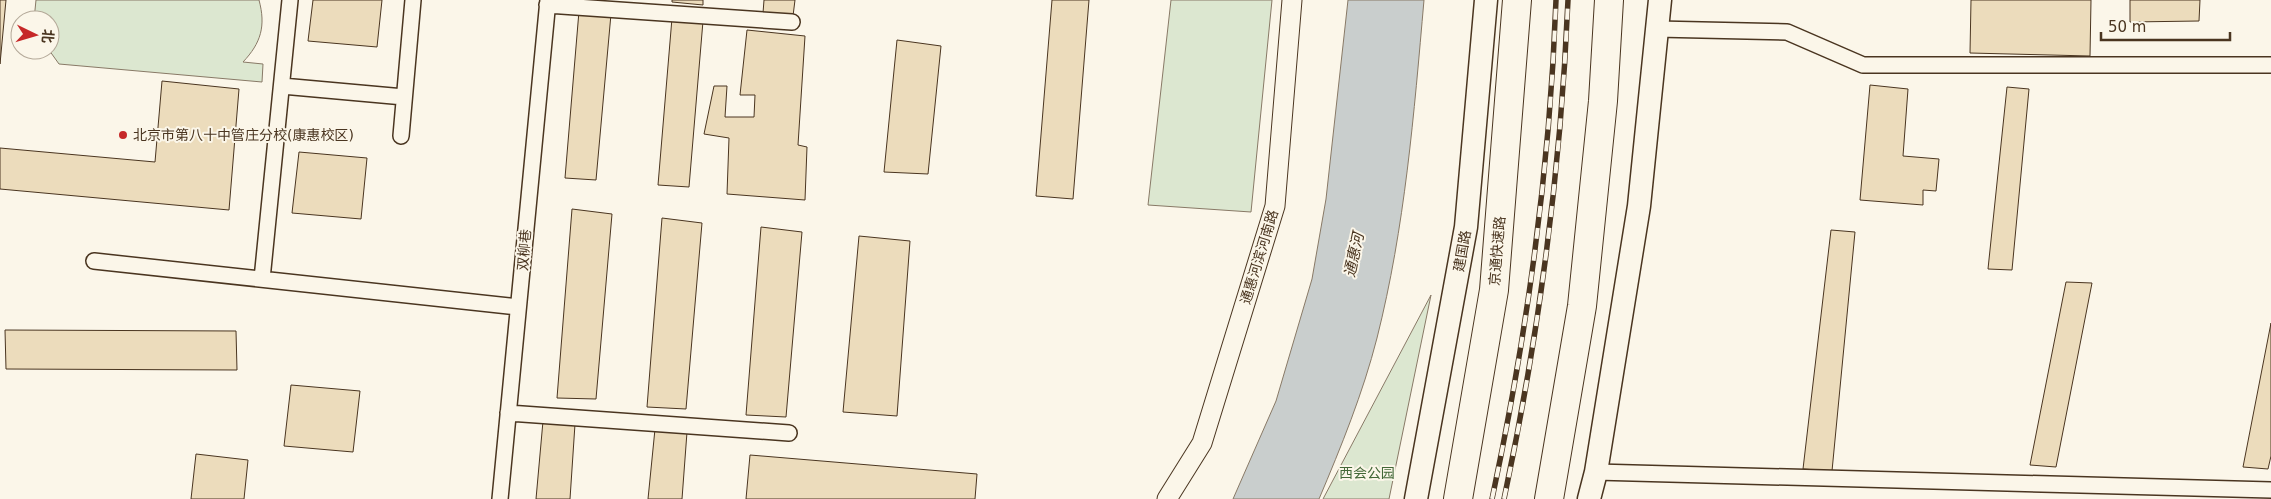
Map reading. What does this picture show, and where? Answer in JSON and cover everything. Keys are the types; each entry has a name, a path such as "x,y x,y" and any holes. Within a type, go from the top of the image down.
{"highway":[{"name":"京通快速路","path":"1458,499 1494,290 1517,0"},
{"path":"1549,499 1582,306 1603,101 1609,0"}],"main road":[{"name":"建国路","path":"1416,499 1466,227 1486,0"},
{"path":"1589,499 1596,472 1639,206 1660,0"}],"street":[{"path":"262,279 290,0"},
{"path":"400,136 413,0"},
{"name":"通惠河滨河南路","path":"1167,499 1202,442 1275,206 1292,0"},
{"path":"547,3 654,6 792,22"},
{"name":"双柳巷","path":"500,499 547,3"},
{"path":"1657,29 1787,32 1863,65 2271,65"},
{"path":"282,86 404,97"},
{"path":"94,261 518,307"},
{"path":"508,412 789,432"},
{"path":"1596,472 2271,490"}],"green space":[{"path":"36,0 259,0 262,18 260,34 254,48 243,62 263,64 262,82 59,64 56,60 60,60 60,10 35,10"},
{"path":"1171,0 1272,0 1251,212 1148,205"},
{"name":"西会公园","path":"1431,295 1389,499 1323,499"}],"water":[{"name":"通惠河","path":"1348,0 1424,0 1402,212 1387,296 1365,379 1319,499 1233,499 1276,401 1312,279 1326,199"}],"building":[{"path":"0,0 6,0 0,64"},
{"path":"313,0 382,0 377,47 308,41"},
{"path":"672,0 703,0 703,5 672,2"},
{"path":"764,0 795,0 793,16 763,13"},
{"path":"1052,0 1089,0 1073,199 1036,196"},
{"path":"1971,0 2091,0 2090,56 1970,53"},
{"path":"2130,0 2200,0 2199,21 2130,22"},
{"path":"579,11 611,14 596,180 565,178"},
{"path":"672,18 703,21 689,187 658,185"},
{"path":"747,30 805,36 798,145 807,147 805,200 727,194 729,138 704,134 714,86 727,86 725,117 754,117 755,95 740,95"},
{"path":"897,40 941,46 928,174 884,172"},
{"path":"162,81 239,89 229,210 0,189 0,148 155,162"},
{"path":"1870,85 1908,89 1903,156 1939,159 1936,191 1923,190 1923,205 1860,200"},
{"path":"2007,87 2029,89 2012,270 1988,269"},
{"path":"299,152 367,158 361,219 292,213"},
{"path":"572,209 612,214 596,399 557,398"},
{"path":"662,218 702,223 686,409 647,407"},
{"path":"761,227 802,232 786,417 746,415"},
{"path":"1831,230 1855,232 1832,471 1803,469"},
{"path":"859,236 910,241 897,416 843,412"},
{"path":"2066,282 2092,283 2056,467 2030,465"},
{"path":"2271,323 2271,456 2268,469 2243,467"},
{"path":"5,330 236,331 237,370 6,369"},
{"path":"291,385 360,391 353,452 284,446"},
{"path":"543,421 575,424 570,499 536,499"},
{"path":"655,429 687,432 682,499 648,499"},
{"path":"196,454 248,460 244,499 191,499"},
{"path":"750,455 977,474 975,499 746,499"}],"railway":[{"path":"1492,499 1516,375 1535,251 1548,126 1556,0"},
{"path":"1504,499 1528,375 1546,251 1560,126 1568,0"}],"place":[{"name":"北京市第八十中管庄分校(康惠校区)","path":"123,135"}]}
